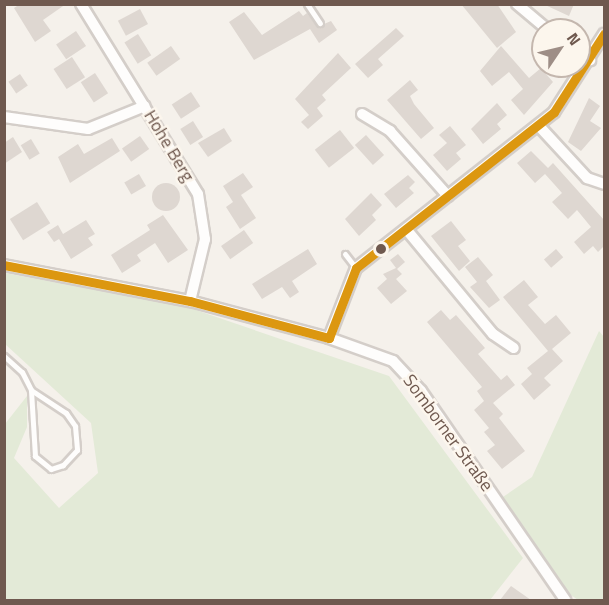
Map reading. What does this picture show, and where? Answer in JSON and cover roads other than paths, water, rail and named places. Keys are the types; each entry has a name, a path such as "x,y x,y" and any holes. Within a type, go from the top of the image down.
{"street":[{"name":"Hohe Berg","path":"81,4 188,175 204,214 205,239 190,301"},
{"path":"517,4 534,18"},
{"path":"591,58 604,34"},
{"path":"329,338 356,268 539,126 566,98 579,78"},
{"path":"4,117 88,129 145,106"},
{"path":"362,114 390,131 448,196"},
{"path":"539,126 587,178 604,184"},
{"path":"406,229 493,334 514,348"},
{"name":"Somborner Straße","path":"4,265 190,301 377,353 407,373 565,600"}],"lane":[{"path":"307,4 320,23"},
{"path":"345,254 356,268"},
{"path":"4,356 22,372 31,390 36,456 51,469 63,465 77,450 75,426 66,413 31,390"}]}
